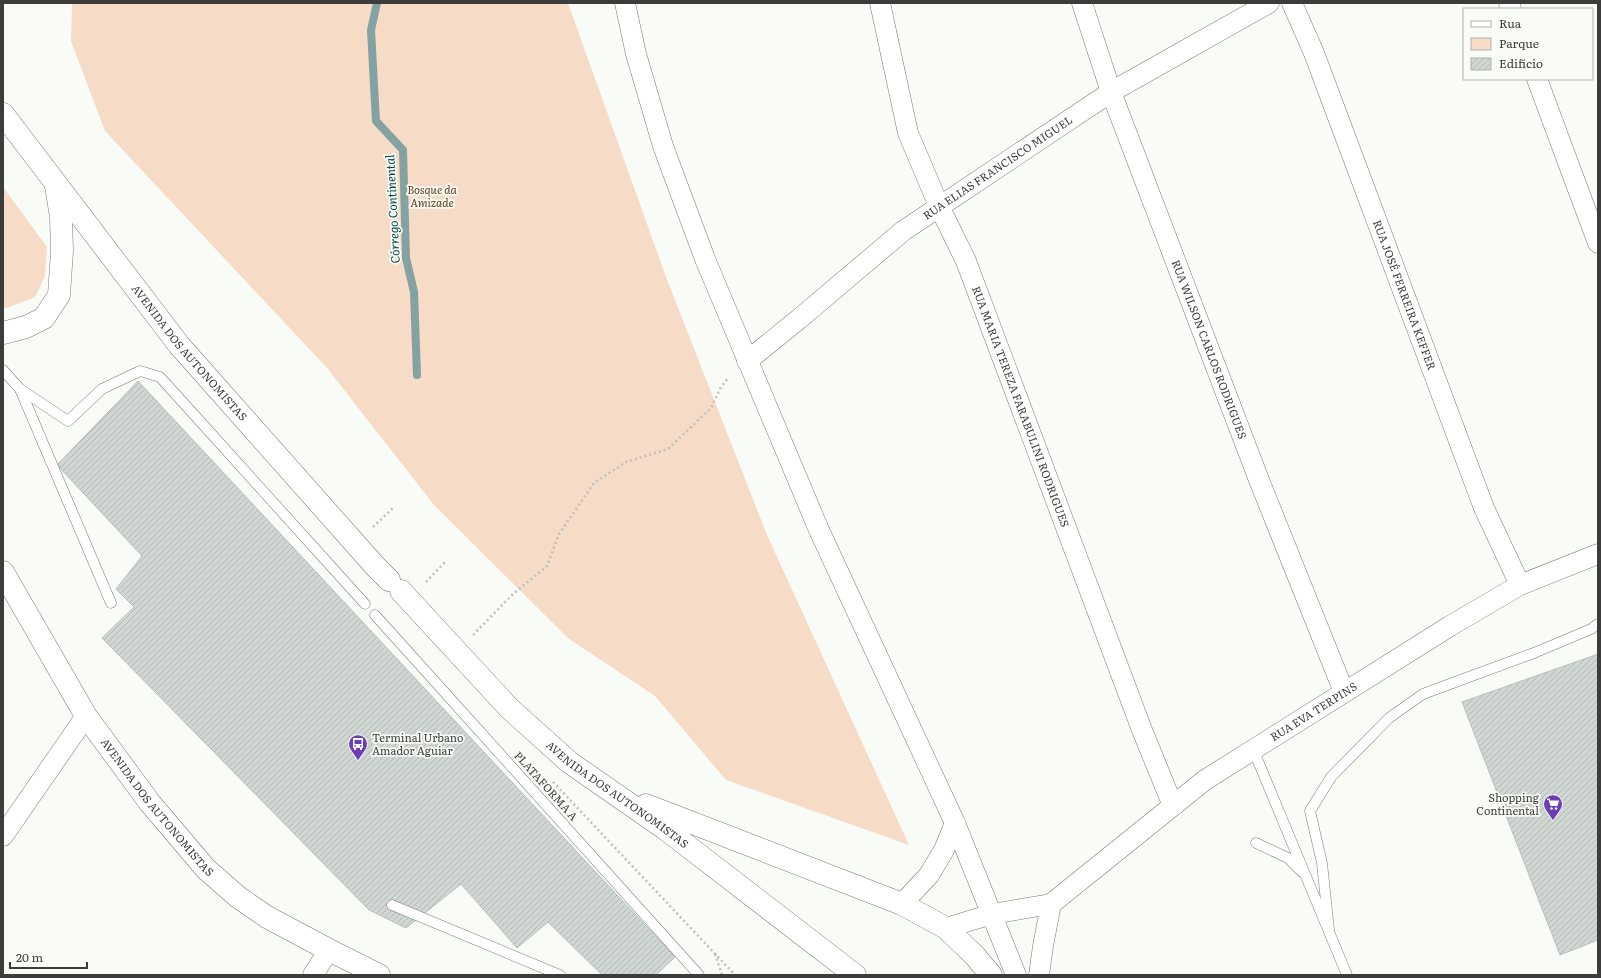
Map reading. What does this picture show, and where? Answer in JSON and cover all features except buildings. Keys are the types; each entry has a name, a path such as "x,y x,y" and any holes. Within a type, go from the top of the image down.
{"main road":[{"name":"AVENIDA DOS AUTONOMISTAS","path":"3,114 179,345 355,544 400,590 509,708 569,762 671,833 855,975"},
{"path":"3,333 26,327 44,318 58,294 62,251 61,217 56,183"},
{"name":"AVENIDA DOS AUTONOMISTAS","path":"3,572 86,716 150,803 206,869 223,885 267,917 379,975"},
{"path":"617,794 902,904 946,928 991,975"}],"street":[{"path":"625,3 636,54 663,146 705,259 819,530 955,823 1016,975"},
{"name":"RUA MARIA TEREZA FARABULINI RODRIGUES","path":"880,3 908,133 939,206 966,261 1137,715 1173,806"},
{"name":"RUA WILSON CARLOS RODRIGUES","path":"1082,3 1110,92 1260,480 1344,692"},
{"name":"RUA ELIAS FRANCISCO MIGUEL","path":"747,361 903,231 939,206 1110,92 1269,3"},
{"name":"RUA JOSÉ FERREIRA KEFFER","path":"1292,3 1314,53 1484,508 1520,585"},
{"path":"1537,80 1598,243"},
{"name":"RUA EVA TERPINS","path":"946,928 992,914 1051,904 1205,780 1450,626 1520,585 1598,554"},
{"path":"3,836 86,716"},
{"path":"902,904 929,875 944,850 955,823"},
{"path":"1039,975 1042,946 1051,904"},
{"path":"313,975 329,950"}],"lane":[{"path":"3,370 20,390 68,421 102,390 140,371 160,377 365,604"},
{"path":"20,390 110,603"},
{"name":"PLATAFORMA A","path":"375,615 699,974"},
{"path":"1329,930 1322,863 1310,811 1331,777 1389,718 1423,694 1534,653 1591,629 1598,624"},
{"path":"1253,750 1347,975"},
{"path":"1256,843 1288,858 1306,876"},
{"path":"392,905 560,975"}],"path":[{"path":"455,649 472,637 513,594 547,566 559,534 594,483 626,462 668,449 711,408 721,387 731,375 747,361"},
{"path":"355,544 394,507"},
{"path":"400,590 446,561"},
{"path":"548,777 735,975"},
{"path":"715,954 722,975"}],"green space":[{"name":"Bosque da Amizade","path":"72,3 568,3 666,277 767,535 909,845 726,780 655,696 569,639 434,505 327,368 105,131 71,41"},
{"path":"3,187 47,247 45,276 35,297 7,308 3,307"}],"waterway":[{"name":"Córrego Continental","path":"377,3 371,30 376,121 403,150 406,258 414,292 417,375"}],"place":[{"name":"Terminal Urbano Amador Aguiar","path":"358,761"},
{"name":"Shopping Continental","path":"1553,821"}]}
